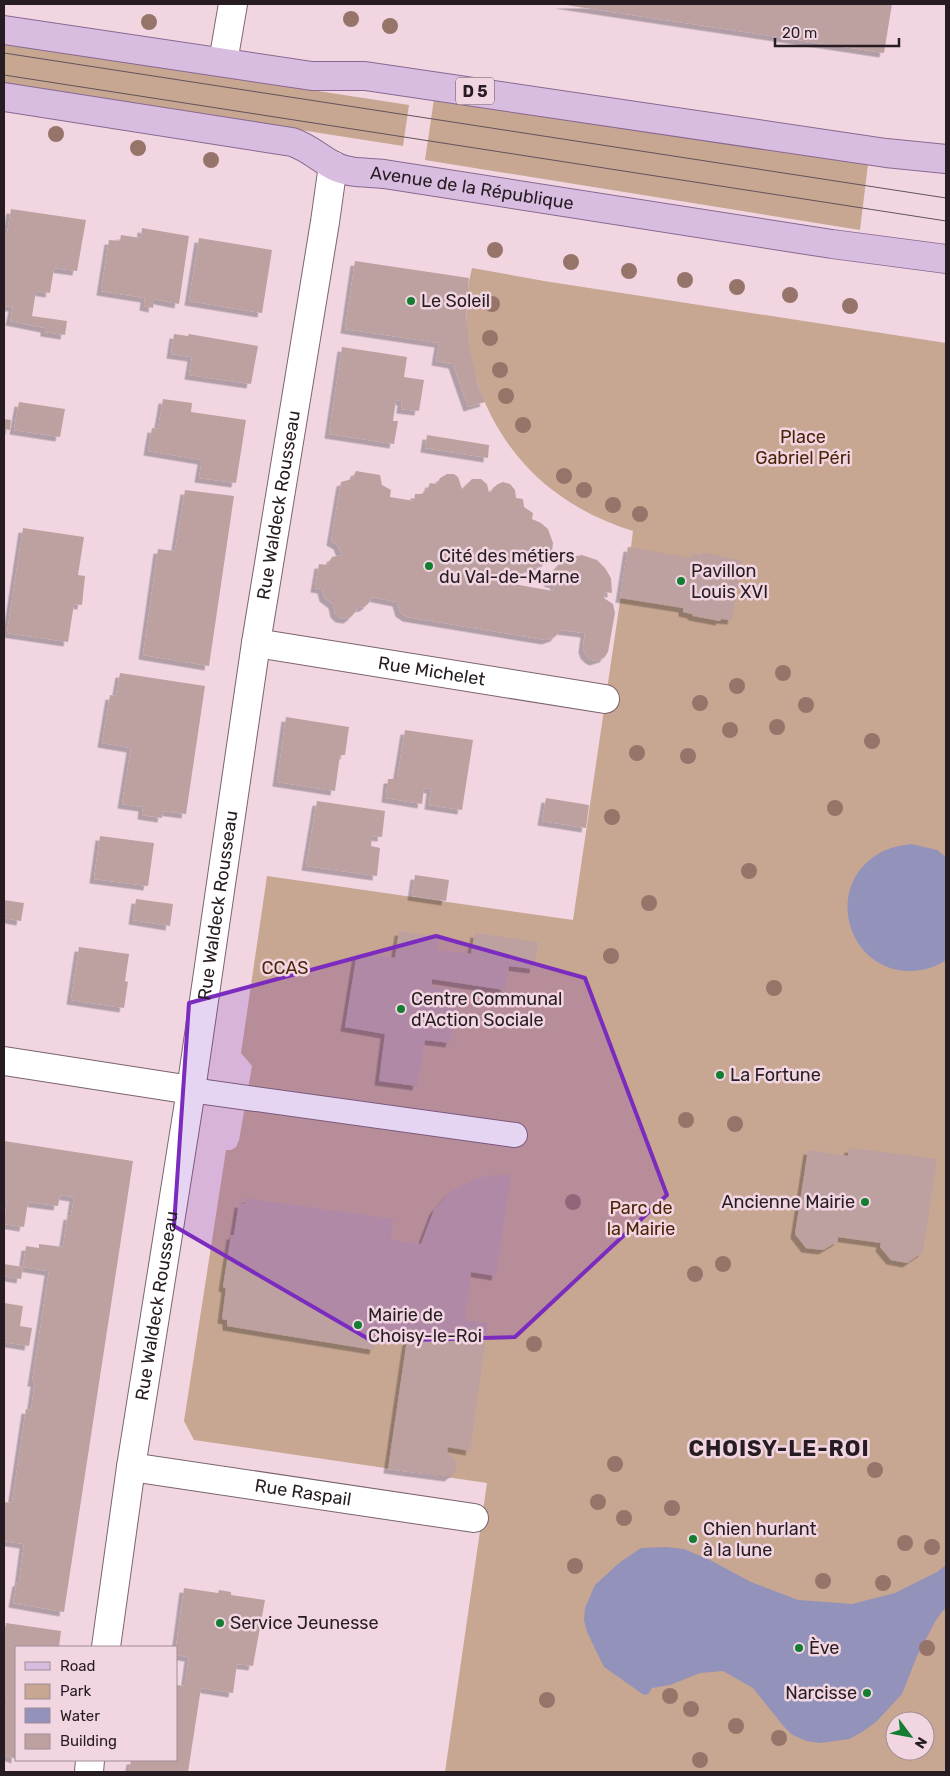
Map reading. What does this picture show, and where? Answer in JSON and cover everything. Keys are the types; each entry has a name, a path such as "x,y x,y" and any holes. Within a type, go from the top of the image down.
{"main road":[{"name":"D 5","path":"4,30 312,76 375,77 886,153 946,159"},
{"name":"Avenue de la République","path":"4,97 292,142 311,150 333,165 351,172 384,174 832,244 946,259"}],"street":[{"path":"223,62 233,4"},
{"name":"Rue Waldeck Rousseau","path":"106,1646 131,1467 191,1090 256,643 333,165"},
{"name":"Rue Michelet","path":"256,643 605,699"},
{"path":"4,1061 191,1090"},
{"name":"Rue Raspail","path":"131,1467 474,1518"}],"lane":[{"path":"191,1090 515,1135"}],"highlighted area":[{"path":"436,936 585,978 667,1195 515,1337 372,1341 174,1226 189,1003"}],"green space":[{"path":"4,43 409,105 403,146 4,84"},
{"path":"434,99 868,164 860,230 425,160"},
{"name":"Parc de la Mairie","path":"472,268 544,281 946,343 946,1772 445,1772 487,1483 194,1440 184,1421 226,1150 236,1147 239,1140 252,1066 241,1053 267,876 573,920 628,547 631,547 633,531 594,516 558,494 534,474 512,450 495,423 481,393 472,363 467,331 467,299"}],"water":[{"path":"911,844 937,850 946,857 946,960 929,968 910,971 889,967 872,958 859,944 851,926 848,907 850,888 859,871 883,851"},
{"path":"666,1547 684,1549 710,1560 751,1582 798,1600 852,1604 895,1593 937,1572 946,1565 946,1607 936,1620 917,1656 902,1694 876,1722 849,1739 820,1743 806,1741 791,1734 753,1688 723,1671 700,1673 670,1685 652,1688 648,1694 644,1695 604,1667 587,1632 584,1620 585,1608 595,1585 619,1563 641,1548"}],"building":[{"path":"559,4 892,4 884,53"},
{"path":"11,209 86,220 77,271 54,268 50,293 36,291 32,316 67,321 65,335 45,332 45,328 10,321 13,307 4,306 4,233 7,234"},
{"path":"142,228 189,236 179,304 154,299 153,308 144,306 145,298 101,291 109,240 120,241 121,235 141,238"},
{"path":"199,238 272,250 262,313 189,301"},
{"path":"355,261 469,278 466,313 469,347 478,385 485,402 468,407 453,364 436,361 439,343 345,329"},
{"path":"174,334 188,336 189,334 258,346 251,384 189,375 192,357 171,354"},
{"path":"342,347 407,357 404,377 424,380 419,411 401,409 402,401 396,400 393,421 398,421 394,444 329,434"},
{"path":"163,399 192,403 191,412 246,420 236,483 199,478 202,460 148,451 152,428 158,429"},
{"path":"19,402 65,409 60,437 14,430"},
{"path":"4,419 11,420 10,430 4,429"},
{"path":"427,435 489,445 488,458 425,448"},
{"name":"Cité des métiers du Val-de-Marne","path":"356,471 380,475 382,485 391,490 390,497 414,501 415,494 422,494 430,483 437,484 440,478 447,474 454,474 458,477 462,489 472,479 481,479 487,484 489,493 498,484 503,482 510,484 515,490 516,498 523,499 524,507 533,513 532,519 548,529 553,543 552,552 546,562 537,567 525,569 524,573 514,575 508,583 553,591 555,584 548,582 552,572 566,558 582,555 597,560 611,578 612,593 605,592 604,598 613,604 615,613 608,652 604,658 594,661 585,654 583,648 585,633 560,630 555,637 546,640 407,617 400,612 397,602 372,597 368,604 358,608 348,619 340,618 335,613 333,604 324,597 322,589 315,588 319,564 327,565 332,557 342,555 338,545 331,541 341,482 352,479"},
{"path":"185,490 234,496 209,666 143,655 158,549 175,551"},
{"path":"23,528 84,537 78,575 85,576 82,605 74,604 68,642 7,633"},
{"name":"Pavillon Louis XVI","path":"628,547 692,558 692,553 702,555 702,552 742,561 732,620 721,619 720,621 693,616 683,612 683,608 620,598"},
{"path":"120,673 205,686 186,814 163,811 162,818 142,815 143,807 122,804 131,748 102,743 110,695 116,696"},
{"path":"286,717 349,727 345,755 340,755 335,791 277,782"},
{"path":"405,730 473,740 462,810 429,805 431,789 424,788 422,804 386,798 388,779 397,779"},
{"path":"546,798 589,805 586,828 542,821"},
{"path":"317,801 385,811 382,837 372,836 371,846 380,848 377,876 306,866"},
{"path":"100,836 154,843 148,886 94,879"},
{"path":"415,875 449,880 446,901 412,896"},
{"path":"136,899 173,904 170,926 133,920"},
{"path":"4,900 24,903 21,921 4,918"},
{"name":"Centre Communal d'Action Sociale","path":"399,931 439,937 437,950 471,954 475,933 538,942 534,969 509,966 505,990 432,979 432,986 458,991 450,1043 425,1040 417,1086 379,1081 385,1034 345,1027 357,953 395,958"},
{"path":"79,947 129,954 125,981 128,982 124,1008 71,1000"},
{"path":"4,1141 133,1161 64,1612 13,1603 17,1582 19,1582 24,1544 4,1541 4,1502 12,1503 26,1409 31,1410 35,1382 32,1382 49,1271 23,1267 26,1246 39,1248 39,1244 63,1247 68,1215 71,1216 74,1197 60,1195 58,1206 28,1202 24,1227 4,1224 7,1199 4,1198"},
{"name":"Ancienne Mairie","path":"849,1148 937,1159 923,1252 907,1263 891,1260 880,1247 881,1243 838,1237 838,1241 823,1250 806,1248 795,1234 808,1150 848,1156"},
{"name":"Mairie de Choisy-le-Roi","path":"492,1175 511,1175 496,1276 471,1272 465,1320 488,1323 470,1451 448,1447 447,1453 453,1457 457,1464 455,1472 449,1477 388,1469 408,1333 378,1328 374,1350 227,1326 227,1320 222,1319 226,1288 223,1287 231,1235 234,1235 239,1203 245,1204 246,1198 393,1219 391,1240 421,1244 434,1210 450,1192 475,1179"},
{"path":"4,1264 23,1267 21,1279 4,1276"},
{"path":"4,1303 23,1306 20,1326 32,1328 29,1346 4,1342"},
{"name":"Service Jeunesse","path":"184,1588 218,1593 219,1590 231,1592 231,1595 265,1600 253,1666 237,1664 233,1693 201,1688 188,1772 129,1772 131,1761 178,1761 178,1685 185,1686 189,1657 178,1655 178,1646 176,1646"},
{"path":"6,1623 61,1631 59,1646 15,1646 15,1759 4,1755 4,1702 6,1702 7,1695 4,1695 4,1634"}],"tram line":[{"path":"4,53 946,198"},
{"path":"4,75 946,221"}],"place":[{"name":"Le Soleil","path":"411,301"},
{"name":"Cité des métiers du Val-de-Marne","path":"429,566"},
{"name":"Pavillon Louis XVI","path":"681,581"},
{"name":"Centre Communal d'Action Sociale","path":"401,1009"},
{"name":"La Fortune","path":"720,1075"},
{"name":"Ancienne Mairie","path":"865,1202"},
{"name":"Mairie de Choisy-le-Roi","path":"358,1325"},
{"name":"Chien hurlant à la lune","path":"693,1539"},
{"name":"Service Jeunesse","path":"220,1623"},
{"name":"Ève","path":"799,1648"},
{"name":"Narcisse","path":"867,1693"}],"district":[{"name":"CHOISY-LE-ROI","path":"779,1448"}],"park label":[{"name":"Place Gabriel Péri","path":"803,447"},
{"name":"CCAS","path":"285,968"}]}
